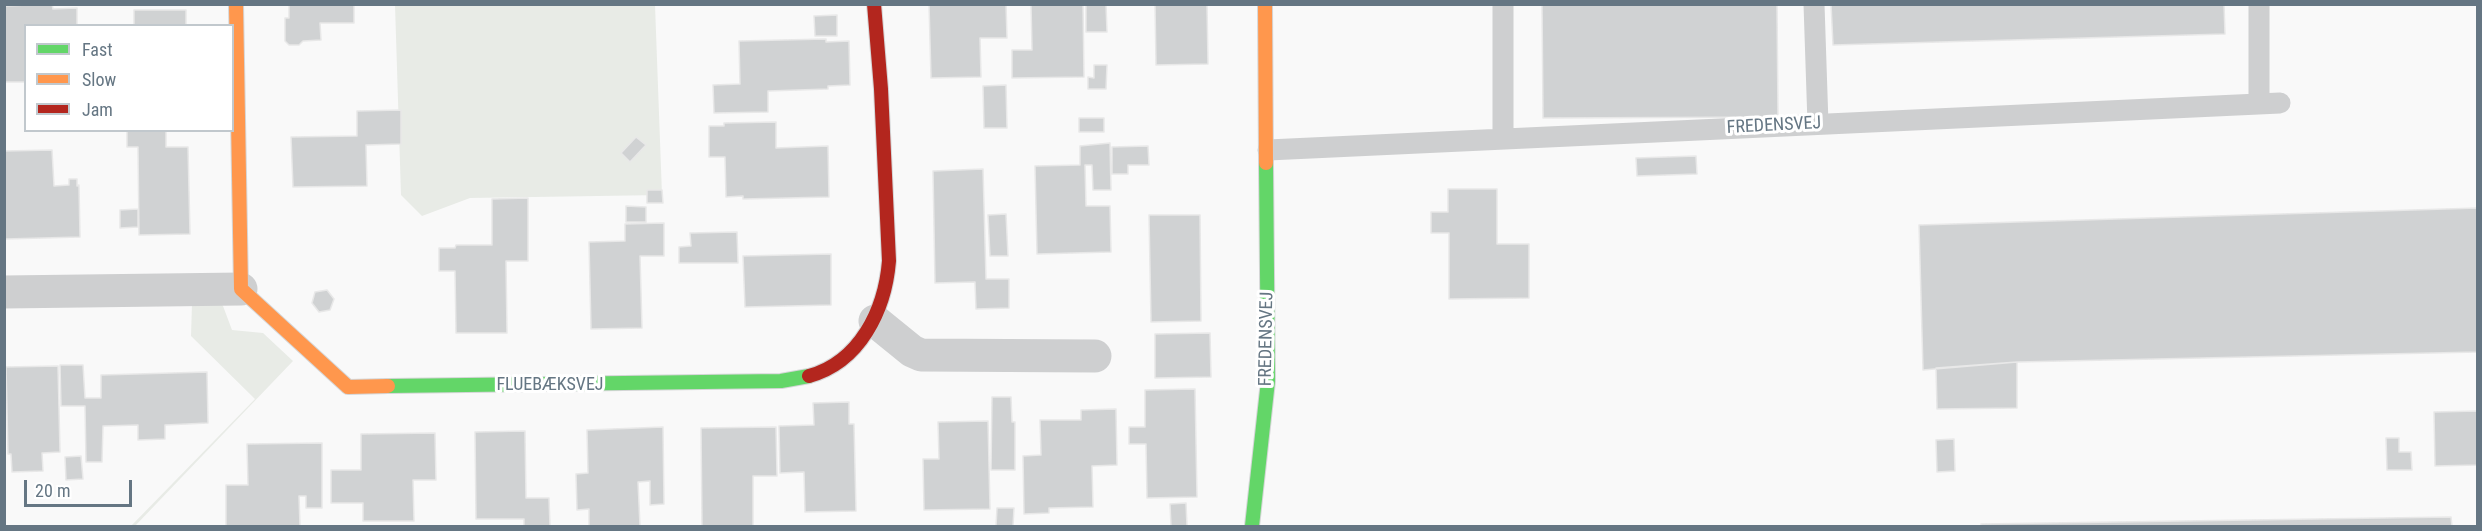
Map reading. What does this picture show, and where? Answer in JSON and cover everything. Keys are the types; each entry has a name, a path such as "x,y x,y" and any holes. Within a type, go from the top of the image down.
{"street":[{"path":"4,292 241,289 236,4"},
{"name":"FLUEBÆKSVEJ","path":"241,289 348,387 781,381 823,372 837,363 861,340 875,321 887,288 889,261 881,89 874,4"},
{"name":"FREDENSVEJ","path":"1252,526 1268,381 1268,150 1265,4"},
{"path":"875,321 912,351 921,355 1095,356"}],"lane":[{"path":"1503,4 1503,139"},
{"path":"1814,4 1818,124"},
{"name":"FREDENSVEJ","path":"1268,150 2270,103 2259,4"}],"shaded area":[{"path":"395,5 655,5 662,195 470,198 422,216 401,195"},
{"path":"215,300 223,306 232,330 263,333 293,361 135,526 131,526 255,399 191,336 192,304"}],"building":[{"path":"52,4 53,9 77,8 77,24 24,24 24,82 4,82 4,6"},
{"path":"289,4 354,4 354,23 320,23 321,40 289,45 285,41 285,18 289,18"},
{"path":"929,4 1006,4 1007,38 980,38 981,77 931,78"},
{"path":"1031,4 1083,4 1084,77 1012,78 1012,50 1032,50"},
{"path":"1086,4 1106,4 1107,32 1086,32"},
{"path":"1155,4 1207,4 1208,64 1156,65"},
{"path":"1542,4 1777,4 1778,117 1543,118"},
{"path":"1831,4 2224,4 2225,34 1833,45"},
{"path":"134,10 186,10 186,24 134,24"},
{"path":"837,15 837,36 815,36 814,16"},
{"path":"826,39 826,42 849,41 850,85 828,86 828,89 768,91 768,112 714,113 713,85 740,84 739,41"},
{"path":"1094,65 1107,65 1106,89 1088,89 1088,77 1094,78"},
{"path":"1006,85 1007,128 984,128 983,86"},
{"path":"401,110 401,144 366,145 367,186 293,187 291,137 357,136 357,111"},
{"path":"1079,118 1104,118 1104,132 1079,132"},
{"path":"776,122 776,148 828,146 829,197 743,199 743,196 726,197 725,157 709,157 709,126 724,126 724,123"},
{"path":"127,132 166,132 166,147 188,147 190,234 139,235 138,147 127,147"},
{"path":"636,137 646,145 630,162 621,153"},
{"path":"1110,143 1111,190 1093,190 1092,165 1085,165 1086,206 1110,206 1111,252 1037,254 1035,166 1080,165 1080,146"},
{"path":"1148,146 1149,165 1128,165 1128,174 1112,174 1112,147"},
{"path":"52,150 54,186 69,185 69,179 77,179 77,186 79,185 80,237 5,239 4,151"},
{"path":"1696,156 1697,174 1637,176 1636,158"},
{"path":"983,169 986,279 1009,279 1009,308 976,309 975,282 935,283 933,171"},
{"path":"1448,189 1497,189 1497,244 1529,244 1529,298 1449,299 1449,233 1431,233 1431,212 1448,212"},
{"path":"647,190 662,190 663,203 647,203"},
{"path":"528,198 528,261 506,261 507,333 456,333 455,271 439,271 439,248 455,248 456,245 492,245 492,199"},
{"path":"626,206 646,207 646,222 626,222"},
{"path":"2478,208 2478,352 2017,362 1923,370 1919,225"},
{"path":"138,209 138,227 120,228 120,210"},
{"path":"1006,214 1008,256 990,256 988,215"},
{"path":"1149,215 1200,215 1201,321 1151,322"},
{"path":"664,223 664,256 640,256 642,328 591,329 589,242 625,241 625,224"},
{"path":"737,232 738,263 679,263 679,247 691,246 690,233"},
{"path":"831,254 831,305 745,307 743,256"},
{"path":"327,290 334,299 330,310 319,312 312,303 315,292"},
{"path":"1210,333 1211,377 1155,378 1155,334"},
{"path":"2017,362 2017,408 1937,409 1936,368"},
{"path":"60,365 83,365 85,398 101,398 101,375 207,372 208,423 165,425 165,439 138,440 138,425 103,426 102,462 86,462 85,406 61,406"},
{"path":"58,366 60,452 42,453 43,471 12,472 11,454 8,454 6,367"},
{"path":"1195,389 1197,497 1147,498 1146,444 1129,444 1129,427 1145,427 1145,390"},
{"path":"992,397 1011,397 1012,422 1015,422 1015,470 991,470"},
{"path":"849,402 849,424 854,424 856,511 805,512 804,472 780,473 779,426 814,425 813,403"},
{"path":"1116,409 1117,465 1092,466 1093,507 1049,508 1049,513 1024,514 1023,456 1041,455 1040,420 1081,420 1081,410"},
{"path":"2478,411 2478,465 2435,466 2434,412"},
{"path":"988,421 990,509 924,510 923,459 939,459 938,422"},
{"path":"663,427 664,504 650,505 650,481 638,482 640,526 589,526 589,509 577,510 576,474 588,473 587,430"},
{"path":"776,427 777,476 753,476 753,526 702,526 701,428"},
{"path":"525,431 526,498 549,498 550,526 524,526 524,519 476,519 475,432"},
{"path":"435,433 436,480 413,480 414,521 363,521 363,503 331,503 331,470 361,470 361,434"},
{"path":"2386,438 2399,438 2399,452 2411,452 2412,470 2387,470"},
{"path":"1954,439 1955,471 1937,472 1936,440"},
{"path":"322,443 322,508 306,508 306,496 299,496 300,526 226,526 226,485 248,485 247,444"},
{"path":"81,456 83,479 66,480 65,457"},
{"path":"1186,503 1187,526 1171,526 1170,504"},
{"path":"997,508 1014,508 1013,526 996,526"},
{"path":"2451,517 2452,526 1981,526 1981,524"}],"traffic: fast":[{"path":"1252,526 1268,381 1266,163"},
{"path":"388,386 781,381 809,376"}],"traffic: slow":[{"path":"236,4 241,289 348,387 388,386"},
{"path":"1265,4 1266,163"}],"traffic: jam":[{"path":"809,376 827,369 856,346 867,332 875,315 887,279 889,261 881,89 874,4"}]}
